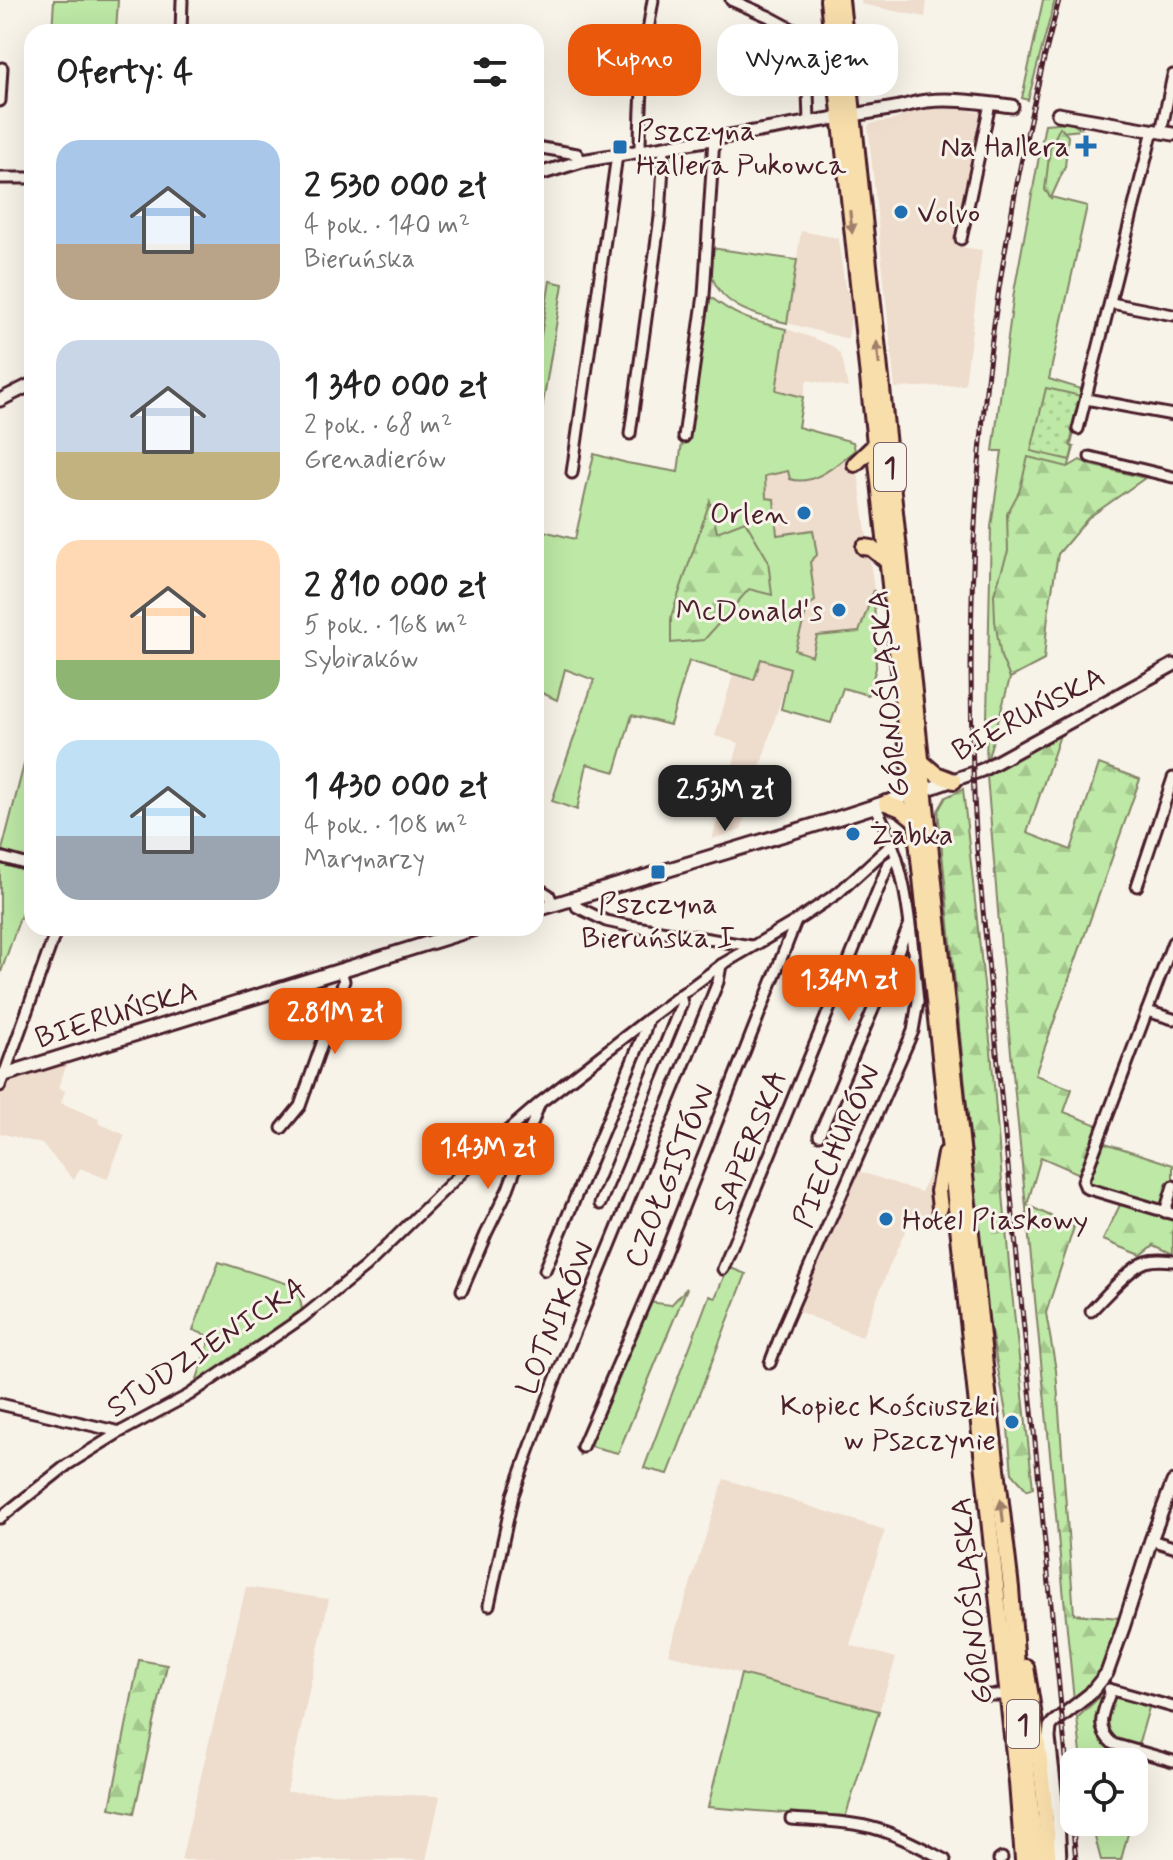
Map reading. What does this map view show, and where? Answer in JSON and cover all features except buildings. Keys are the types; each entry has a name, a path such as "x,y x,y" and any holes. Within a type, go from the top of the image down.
{"main road":[{"name":"GÓRNOŚLĄSKA","path":"828,0 847,115 922,762 915,820 1023,1860"},
{"name":"GÓRNOŚLĄSKA","path":"841,0 847,115 887,561 918,792 1011,1588 1036,1860"},
{"path":"855,464 875,445"},
{"path":"864,547 871,548 887,561"},
{"path":"922,762 936,774 954,781"},
{"name":"BIERUŃSKA","path":"544,907 918,792"},
{"path":"880,804 901,809 915,820"},
{"name":"BIERUŃSKA","path":"1,1079 452,936"},
{"path":"940,1208 938,1191 948,1130"},
{"path":"1011,1588 1040,1753 1048,1860"}],"street":[{"path":"181,24 182,0"},
{"path":"640,152 640,104 653,0"},
{"path":"731,0 809,38 816,46 817,56 808,92 809,121"},
{"path":"0,101 2,68"},
{"path":"1078,429 1111,303 1162,132 1173,75"},
{"path":"544,173 582,161 932,101 1012,106"},
{"path":"961,239 990,104"},
{"path":"1058,114 1162,132"},
{"path":"684,437 704,295 714,138"},
{"path":"544,148 577,154 582,161"},
{"path":"630,434 660,217 664,148"},
{"path":"572,473 617,155"},
{"path":"0,178 24,178"},
{"path":"1111,303 1173,315"},
{"path":"0,400 24,388"},
{"path":"1086,399 1173,415"},
{"path":"1090,457 1173,477"},
{"name":"BIERUŃSKA","path":"918,792 993,765 1173,665"},
{"path":"1137,886 1173,778"},
{"name":"PIECHURÓW","path":"770,1363 917,1017 918,1002 903,873 891,845 880,804"},
{"name":"STUDZIENICKA","path":"0,1518 67,1465 189,1395 303,1317 365,1267 483,1152 541,1102 721,965 838,893 891,845"},
{"path":"0,857 24,864"},
{"name":"SAPERSKA","path":"723,1269 889,863 897,858"},
{"path":"544,892 553,904"},
{"path":"574,898 577,907 606,921 751,946"},
{"name":"CZOŁGISTÓW","path":"582,1447 656,1276 796,921"},
{"path":"819,1135 910,923"},
{"path":"1,1079 54,936"},
{"path":"1173,942 1083,1181 1086,1188 1169,1213 1173,1186"},
{"name":"LOTNIKÓW","path":"489,1605 513,1495 553,1385 718,982 721,965"},
{"path":"282,1128 300,1106 344,981 341,971"},
{"name":"LOTNIKÓW","path":"600,1204 682,1003 680,995"},
{"path":"1147,1011 1173,1019"},
{"path":"545,1270 648,1019"},
{"path":"462,1290 508,1189 541,1102"},
{"path":"1091,1311 1144,1262 1173,1261"},
{"path":"0,1404 120,1432"},
{"path":"1060,1860 1049,1731 1053,1723 1099,1684 1111,1665 1173,1482"},
{"path":"1151,1540 1173,1547"},
{"path":"1099,1684 1173,1707"},
{"path":"1111,1690 1100,1723 1105,1737 1113,1744 1173,1761"},
{"path":"988,1695 1007,1695"},
{"path":"791,1819 878,1829 945,1860"}],"shaded area":[{"path":"861,0 927,0 925,17 861,4"},
{"path":"957,108 990,115 961,247 982,250 965,385 895,388 868,126 894,120 917,109"},
{"path":"801,231 838,238 845,288 851,295 848,339 787,323"},
{"path":"786,329 832,346 840,354 848,388 807,380 803,397 776,391"},
{"path":"855,450 874,590 860,632 818,636 812,656 794,651 808,606 815,600 810,561 813,530 777,535 774,500 766,499 765,476 789,471 827,472"},
{"path":"761,660 790,669 741,830 712,839 739,743 715,736 733,675 754,682"},
{"path":"69,1059 58,1087 65,1091 61,1103 99,1119 98,1123 125,1135 107,1179 80,1168 74,1180 42,1144 0,1133 0,1095 7,1078"},
{"path":"934,1162 937,1218 914,1211 862,1337 797,1311 858,1171 921,1192"},
{"path":"724,1479 885,1530 850,1645 896,1658 879,1711 668,1654"},
{"path":"246,1587 329,1599 287,1792 440,1796 426,1860 181,1860"}],"green space":[{"path":"54,0 118,0 116,24 52,24"},
{"path":"1043,0 1055,0 1028,100 1022,98"},
{"path":"1070,122 1082,130 1062,132 1051,197 1087,206 1049,379 1084,390 1071,445 1074,447 986,765 991,527 1002,451 993,451 1014,292 1045,124"},
{"path":"1060,127 1068,136 1065,167 1051,198 1045,190 1050,148"},
{"path":"711,248 797,260 787,323 744,310 726,298 712,275"},
{"path":"550,281 563,284 544,397 544,317"},
{"path":"708,295 745,318 786,329 776,390 803,397 798,427 853,442 855,450 833,467 808,480 790,479 788,471 765,476 766,498 774,499 777,535 813,530 817,555 810,562 815,601 808,606 795,650 812,656 817,636 859,632 874,590 876,668 868,695 843,688 831,723 781,709 790,668 761,659 754,680 689,661 670,725 632,715 615,772 587,764 577,810 552,801 594,680 565,669 557,700 544,694 544,531 575,539 594,454 678,472 682,442 687,442"},
{"path":"1046,388 1081,396 1070,445 1073,448 1070,460 1031,451"},
{"path":"1028,457 1068,467 1080,460 1145,478 1088,518 1058,554 1044,660 1010,678 1001,657 994,594 1008,551 1007,514 1019,492"},
{"path":"710,501 717,532 745,521 768,560 772,595 749,589 704,640 671,643 671,617"},
{"path":"1060,735 1027,833 1071,850 1099,764 1140,779 1035,1075 1072,1089 1064,1112 1100,1126 1082,1175 1041,1157 1027,1205 1074,1227 1046,1313 1056,1370 1074,1614 1119,1618 1103,1672 1094,1687 1074,1701 1002,960 987,776"},
{"path":"24,764 24,858 1,854"},
{"path":"963,789 1033,1488 1027,1490 1012,1473 1007,1418 987,1309 938,811 946,797"},
{"path":"0,859 24,866 24,906 0,975"},
{"path":"1102,1142 1173,1165 1173,1212 1089,1185 1087,1182"},
{"path":"1103,1197 1173,1216 1173,1254 1154,1245 1141,1255 1103,1240 1120,1205"},
{"path":"219,1262 298,1287 303,1315 194,1388 211,1337 193,1330"},
{"path":"728,1267 746,1274 668,1474 644,1468 709,1296 715,1298"},
{"path":"687,1288 618,1453 586,1445 579,1456 609,1382 617,1384 649,1302 671,1305"},
{"path":"139,1660 167,1665 134,1813 110,1808"},
{"path":"741,1674 879,1711 845,1818 708,1807"},
{"path":"1105,1692 1108,1693 1098,1725 1102,1739 1114,1748 1080,1748 1077,1718"},
{"path":"1118,1696 1150,1704 1138,1746 1117,1740 1103,1724 1111,1699"},
{"path":"1095,1836 1127,1836 1121,1860 1101,1860"}],"railway":[{"path":"1059,0 1033,106 995,316 983,421 971,633 977,849 1076,1860"}],"place":[{"name":"Na Hallera","path":"1086,146"},
{"name":"Pszczyna Hallera Pukowca","path":"620,147"},
{"name":"Volvo","path":"901,212"},
{"name":"Orlen","path":"804,513"},
{"name":"McDonald's","path":"839,610"},
{"name":"Żabka","path":"853,834"},
{"name":"Pszczyna Bieruńska I","path":"658,872"},
{"name":"Hotel Piaskowy","path":"886,1219"},
{"name":"Kopiec Kościuszki w Pszczynie","path":"1012,1422"}]}
